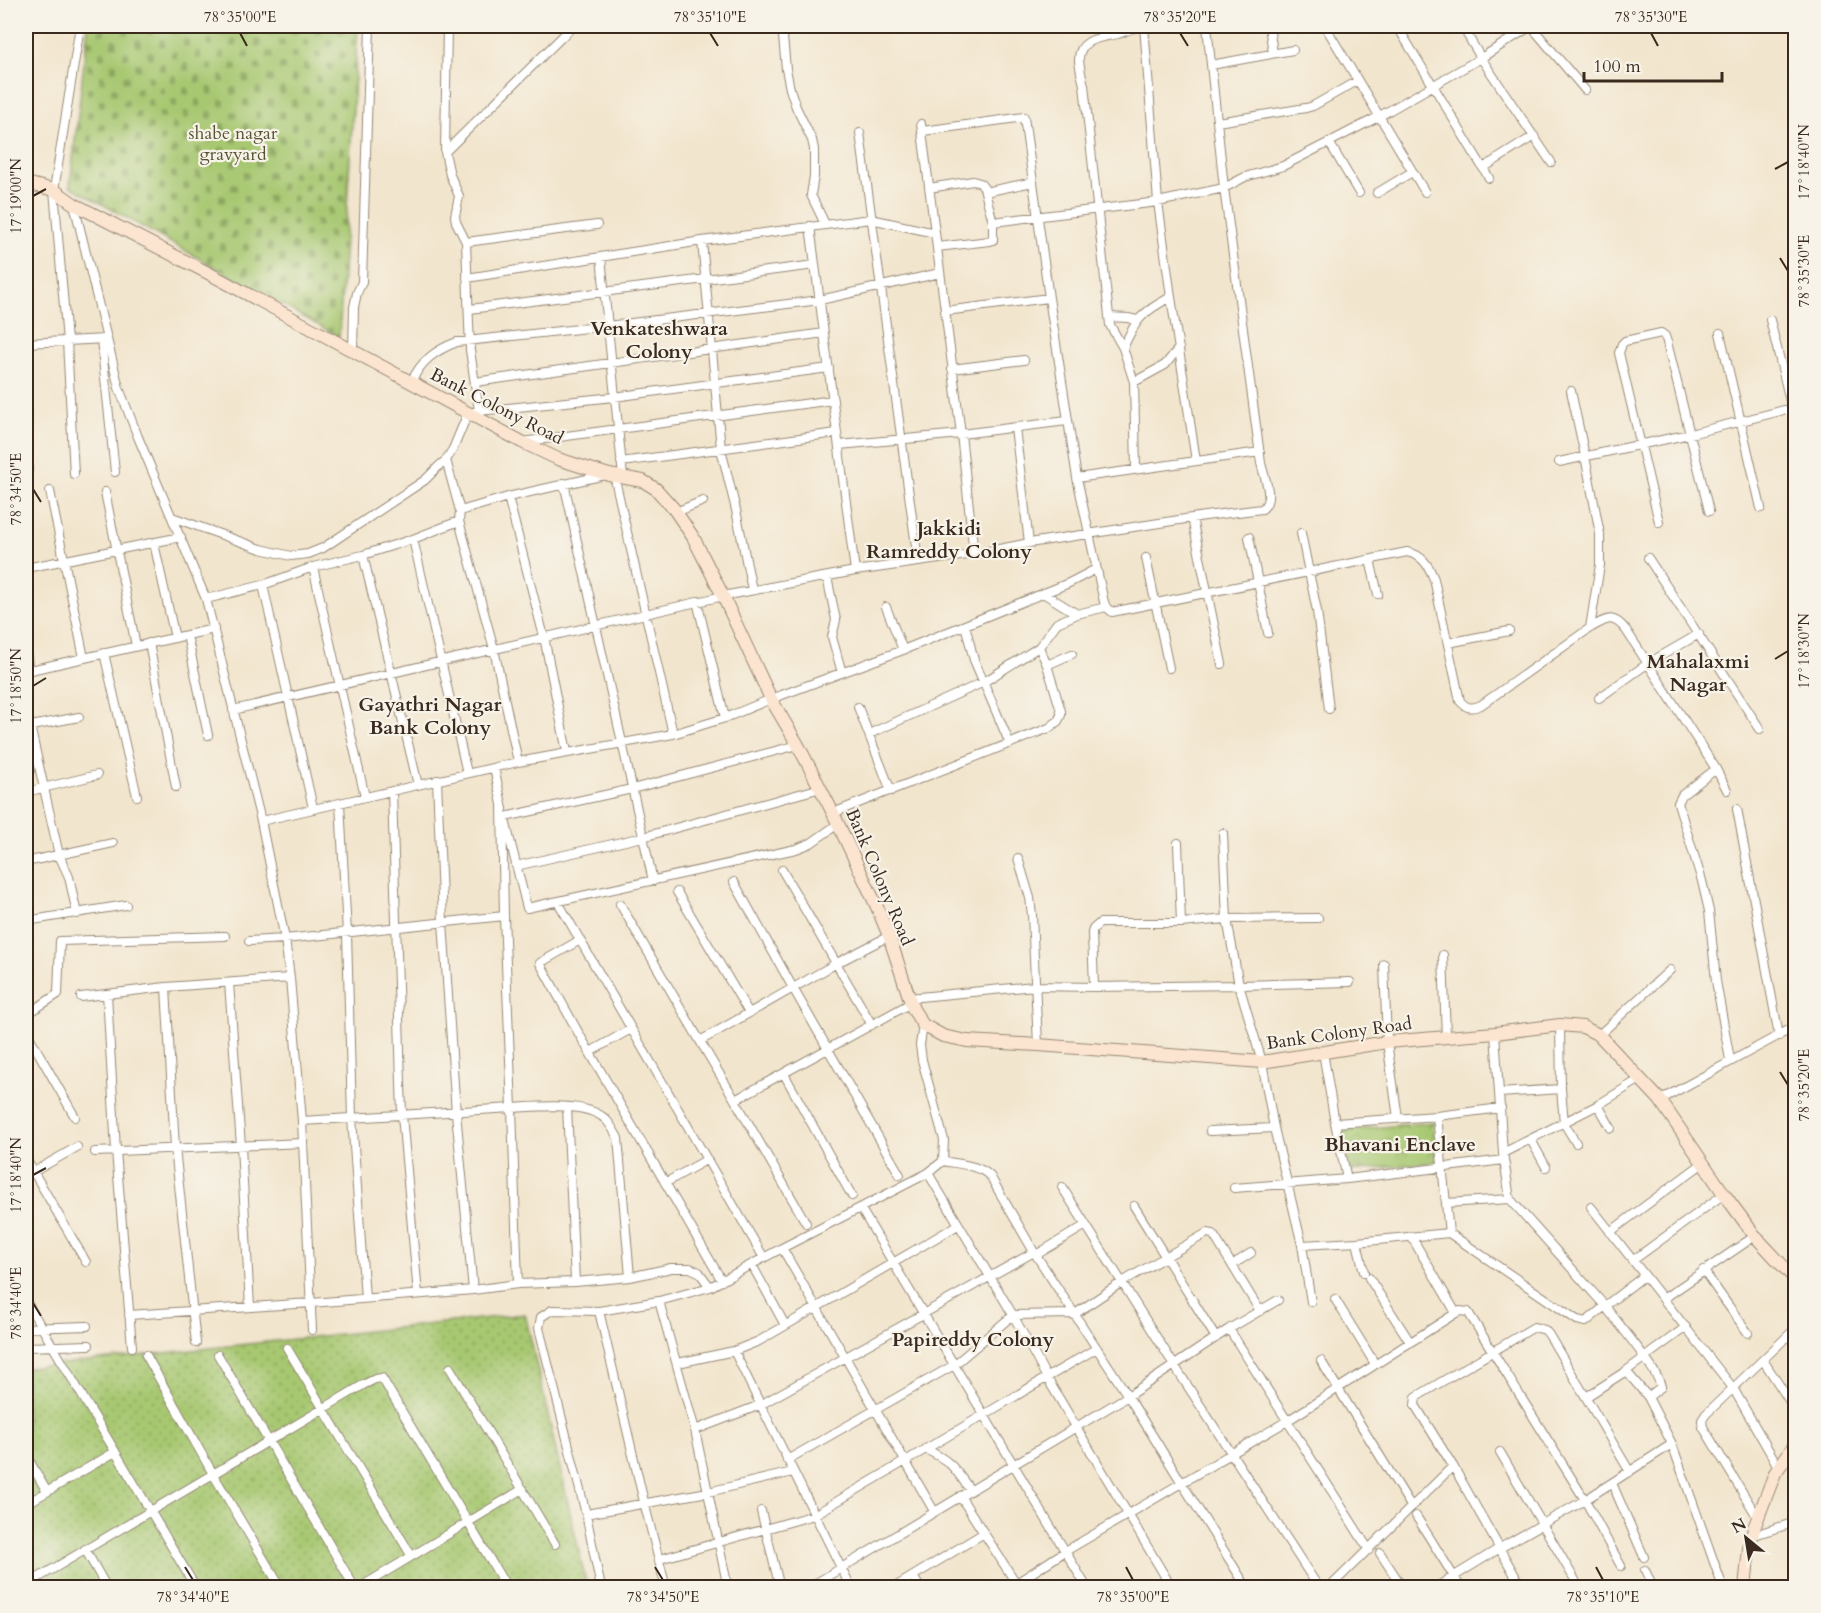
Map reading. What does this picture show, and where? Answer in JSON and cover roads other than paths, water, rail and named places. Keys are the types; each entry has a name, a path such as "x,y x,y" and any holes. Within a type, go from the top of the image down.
{"street":[{"path":"74,474 67,341 54,190 80,26"},
{"path":"353,352 354,306 362,282 370,26"},
{"path":"172,517 261,549 291,556 308,554 323,548 426,480 446,460 474,412 475,382 469,342 470,309 466,242 456,222 458,190 450,174 445,152 447,26"},
{"path":"445,152 573,26"},
{"path":"782,26 790,89 814,149 811,195 825,224"},
{"path":"1136,469 1134,382 1123,348 1110,325 1084,85 1079,60 1082,48 1088,42 1143,26 1158,202 1170,297 1196,461"},
{"path":"233,710 752,590 1029,543 1262,509 1267,505 1269,498 1260,452 1224,188 1207,26"},
{"path":"1269,26 1273,53"},
{"path":"1325,26 1425,192"},
{"path":"1398,26 1489,178"},
{"path":"1462,26 1551,162"},
{"path":"993,222 1158,202 1224,188 1245,177 1283,166 1378,117 1481,58 1531,26 1585,90"},
{"path":"1211,65 1293,50"},
{"path":"1217,122 1306,108 1357,81"},
{"path":"974,554 922,127 1024,117 1067,421 1096,569 1106,607 1116,612 1407,552 1416,554 1430,567 1434,579 1460,701 1465,707 1473,709 1481,705 1590,628 1613,618 1626,630 1728,790"},
{"path":"860,133 918,561"},
{"path":"1484,168 1534,136"},
{"path":"1329,142 1359,193"},
{"path":"1377,193 1412,172"},
{"path":"929,188 973,181 980,183 985,192 993,222 993,240 937,247"},
{"path":"985,192 1033,182"},
{"name":"Bank Colony Road","path":"26,183 54,190 74,204 210,274 411,383 474,412 522,442 558,459 648,484 656,489 693,537 771,699 821,788 877,908 889,936 910,1000 923,1025 943,1036 968,1041 1262,1062 1387,1042 1495,1034 1560,1025 1583,1027 1599,1035 1660,1100 1755,1236 1796,1280"},
{"path":"74,204 104,340 120,388 206,599 261,821 285,939 290,978 302,1121 312,1330"},
{"path":"467,278 601,256 871,219 935,232"},
{"path":"466,242 597,225"},
{"path":"810,226 855,571"},
{"path":"702,242 721,449 752,590"},
{"path":"601,256 621,462 615,476 673,734"},
{"path":"470,309 815,265"},
{"path":"411,383 416,372 435,352 457,342 820,300 940,273"},
{"path":"1123,348 1137,320 1170,297"},
{"path":"945,311 1049,298"},
{"path":"1109,317 1137,320"},
{"path":"1770,320 1794,408 1796,424"},
{"path":"475,382 611,361 824,333"},
{"path":"1659,522 1618,353 1625,342 1661,333 1667,342 1709,511"},
{"path":"1720,333 1761,508"},
{"path":"28,471 26,342 104,340"},
{"path":"104,340 115,472"},
{"path":"1134,382 1166,365 1179,348"},
{"path":"952,369 1024,360"},
{"path":"474,412 829,368"},
{"path":"1571,391 1600,534 1599,576 1590,628"},
{"path":"522,442 833,400"},
{"path":"1559,462 1690,434 1794,408"},
{"path":"839,445 961,434 1067,421"},
{"path":"1015,428 1029,543"},
{"path":"621,462 837,433"},
{"path":"1077,478 1260,452"},
{"path":"446,460 460,511 459,521 494,649 519,762"},
{"path":"460,511 564,483 615,476"},
{"path":"564,483 652,881"},
{"path":"50,490 84,658"},
{"path":"105,492 136,646"},
{"path":"508,497 544,637 567,752"},
{"path":"676,512 703,501"},
{"path":"1192,518 1222,664"},
{"path":"206,599 264,585 313,567 363,555 459,521"},
{"path":"1301,533 1317,611 1329,709"},
{"path":"26,568 181,537"},
{"path":"1249,537 1268,633"},
{"path":"413,539 467,773"},
{"path":"154,543 175,638"},
{"path":"363,555 418,785"},
{"path":"1146,558 1169,668"},
{"path":"1648,558 1760,729"},
{"path":"1370,560 1378,594"},
{"path":"313,567 365,797"},
{"path":"261,821 519,762 673,734 724,718 903,650 1096,569"},
{"path":"827,577 836,620 832,637 842,673"},
{"path":"264,585 313,808"},
{"path":"1043,593 1077,614"},
{"path":"698,601 724,718"},
{"path":"886,607 903,650"},
{"path":"869,734 984,682 1038,646 1057,623 1077,614 1106,607"},
{"path":"965,625 974,660 1010,744"},
{"path":"26,652 27,670 214,629"},
{"path":"1448,643 1509,631"},
{"path":"1599,698 1647,664 1699,634"},
{"path":"187,635 208,735"},
{"path":"149,643 176,787"},
{"path":"494,768 527,909 796,849 811,843 835,818 891,791 1054,725 1061,715 1047,665 1038,646"},
{"path":"104,653 137,796"},
{"path":"1047,665 1072,654"},
{"path":"858,707 891,791"},
{"path":"26,708 27,727 59,855 69,877 77,914"},
{"path":"27,727 79,717"},
{"path":"505,817 632,789 798,745"},
{"path":"1716,769 1682,795 1678,802 1709,911 1716,981 1730,1060"},
{"path":"26,792 97,776"},
{"path":"437,780 443,922 456,1113 473,1290"},
{"path":"516,866 643,837 821,788"},
{"path":"392,791 402,1115 418,1294"},
{"path":"340,803 352,1118 365,1298"},
{"path":"502,805 504,916 519,1284"},
{"path":"1737,809 1779,1036"},
{"path":"1223,833 1227,920 1239,986 1262,1062 1274,1128 1302,1245 1311,1302"},
{"path":"26,862 113,843"},
{"path":"1178,843 1181,923"},
{"path":"1018,858 1030,898 1038,1045"},
{"path":"782,870 872,1024"},
{"path":"734,882 900,1175"},
{"path":"677,892 749,1013"},
{"path":"558,902 764,1258"},
{"path":"620,904 806,1223"},
{"path":"26,921 126,905"},
{"path":"249,941 504,916"},
{"path":"1094,987 1092,933 1100,923 1181,923 1318,918"},
{"path":"26,1015 58,994 60,941 225,936"},
{"path":"700,1041 889,936"},
{"path":"580,940 540,963 722,1281"},
{"path":"1443,955 1446,1037"},
{"path":"1384,964 1387,1042 1398,1119"},
{"path":"1599,1035 1670,970"},
{"path":"81,997 165,987 290,978"},
{"path":"735,1100 872,1024 910,1000 1034,986 1239,986 1350,982"},
{"path":"229,983 250,1307"},
{"path":"165,987 175,1148 196,1343"},
{"path":"107,994 116,1151 132,1347"},
{"path":"601,1587 586,1514 539,1328 541,1317 547,1311 552,1310 599,1311 659,1301 710,1287 928,1173 943,1161 944,1140 922,1060 920,1045 923,1025"},
{"path":"1560,1025 1564,1123 1576,1143"},
{"path":"1660,1100 1796,1026"},
{"path":"590,1052 631,1029"},
{"path":"26,1031 75,1116"},
{"path":"1495,1034 1504,1156 1510,1199 1605,1306 1645,1358 1661,1382 1661,1387 1648,1397"},
{"path":"1323,1052 1347,1179"},
{"path":"784,1074 852,1196"},
{"path":"1234,1188 1347,1179 1443,1168 1504,1156 1598,1105 1640,1079"},
{"path":"1500,1093 1561,1089"},
{"path":"1598,1105 1611,1128"},
{"path":"567,1107 575,1282"},
{"path":"302,1121 512,1108 567,1107 595,1112 608,1121 618,1138 630,1277"},
{"path":"1335,1123 1437,1116 1501,1108"},
{"path":"1437,1116 1449,1233"},
{"path":"1210,1131 1274,1128"},
{"path":"1531,1140 1546,1167"},
{"path":"95,1152 303,1143"},
{"path":"29,1174 77,1147"},
{"path":"26,1159 29,1174 86,1262"},
{"path":"665,1183 706,1160"},
{"path":"943,1161 985,1171 990,1176 1035,1254 1128,1396 1247,1587"},
{"path":"1610,1232 1703,1163"},
{"path":"928,1173 957,1225 1013,1315 1076,1428 1172,1587"},
{"path":"1062,1187 1174,1365 1319,1587"},
{"path":"1632,1261 1724,1194"},
{"path":"1446,1203 1510,1199"},
{"path":"1134,1206 1216,1338"},
{"path":"1591,1208 1733,1388 1779,1468"},
{"path":"861,1209 1086,1586"},
{"path":"678,1363 735,1351 759,1341 957,1225"},
{"path":"695,1430 760,1405 1086,1225"},
{"path":"788,1460 954,1365 1013,1315 1074,1314 1122,1282 1207,1233 1211,1232 1216,1238 1260,1311"},
{"path":"1302,1245 1449,1233 1577,1320 1586,1322 1644,1276"},
{"path":"1411,1236 1456,1313"},
{"path":"1663,1299 1755,1236"},
{"path":"1357,1242 1367,1275 1410,1342"},
{"path":"782,1248 933,1511"},
{"path":"1232,1265 1251,1253"},
{"path":"752,1265 785,1326"},
{"path":"129,1314 311,1303 519,1284 575,1282 630,1277 671,1268 690,1268 699,1272 710,1287"},
{"path":"1703,1270 1748,1333"},
{"path":"1335,1299 1376,1364"},
{"path":"808,1587 1076,1428 1278,1300"},
{"path":"26,1301 196,1587"},
{"path":"659,1301 695,1430 728,1587"},
{"path":"599,1311 666,1587"},
{"path":"1013,1586 1064,1552 1287,1421 1460,1311 1468,1312 1585,1500 1621,1566"},
{"path":"26,1328 87,1326"},
{"path":"1522,1587 1453,1466 1415,1405 1416,1397 1534,1327 1545,1330 1630,1472"},
{"path":"1586,1397 1645,1358 1686,1327"},
{"path":"1758,1518 1703,1427 1702,1420 1796,1328"},
{"path":"1229,1329 1369,1550"},
{"path":"26,1347 89,1345"},
{"path":"287,1348 411,1555"},
{"path":"660,1559 814,1515 1097,1348"},
{"path":"735,1351 851,1587"},
{"path":"146,1355 280,1587"},
{"path":"218,1355 357,1587 523,1489"},
{"path":"1763,1360 1796,1411"},
{"path":"1321,1361 1411,1506"},
{"path":"450,1368 555,1544"},
{"path":"1626,1371 1648,1397 1672,1444 1724,1587"},
{"path":"28,1585 322,1409 370,1381 382,1378 505,1584 490,1587"},
{"path":"1435,1587 1585,1500 1672,1444"},
{"path":"1745,1587 1751,1536 1771,1481 1795,1444"},
{"path":"925,1449 945,1459 955,1468 970,1490"},
{"path":"26,1504 115,1452"},
{"path":"1500,1452 1575,1580"},
{"path":"26,1455 47,1492"},
{"path":"1329,1587 1453,1466"},
{"path":"586,1514 708,1492 793,1472"},
{"path":"1612,1483 1644,1557"},
{"path":"960,1496 984,1533 1013,1586"},
{"path":"761,1511 780,1587"},
{"path":"1416,1516 1461,1587"},
{"path":"1751,1536 1795,1524"},
{"path":"895,1587 984,1533"},
{"path":"85,1550 107,1587"},
{"path":"1380,1553 1403,1587"},
{"path":"1645,1570 1653,1587"},
{"path":"913,1576 920,1587"},
{"path":"1013,1586 1097,1587"}],"district":[{"name":"Venkateshwara Colony","path":"659,340"},
{"name":"Jakkidi Ramreddy Colony","path":"949,540"},
{"name":"Mahalaxmi Nagar","path":"1698,672"},
{"name":"Gayathri Nagar Bank Colony","path":"430,716"},
{"name":"Bhavani Enclave","path":"1400,1144"},
{"name":"Papireddy Colony","path":"973,1339"}],"park label":[{"name":"shabe nagar gravyard","path":"233,143"}]}
